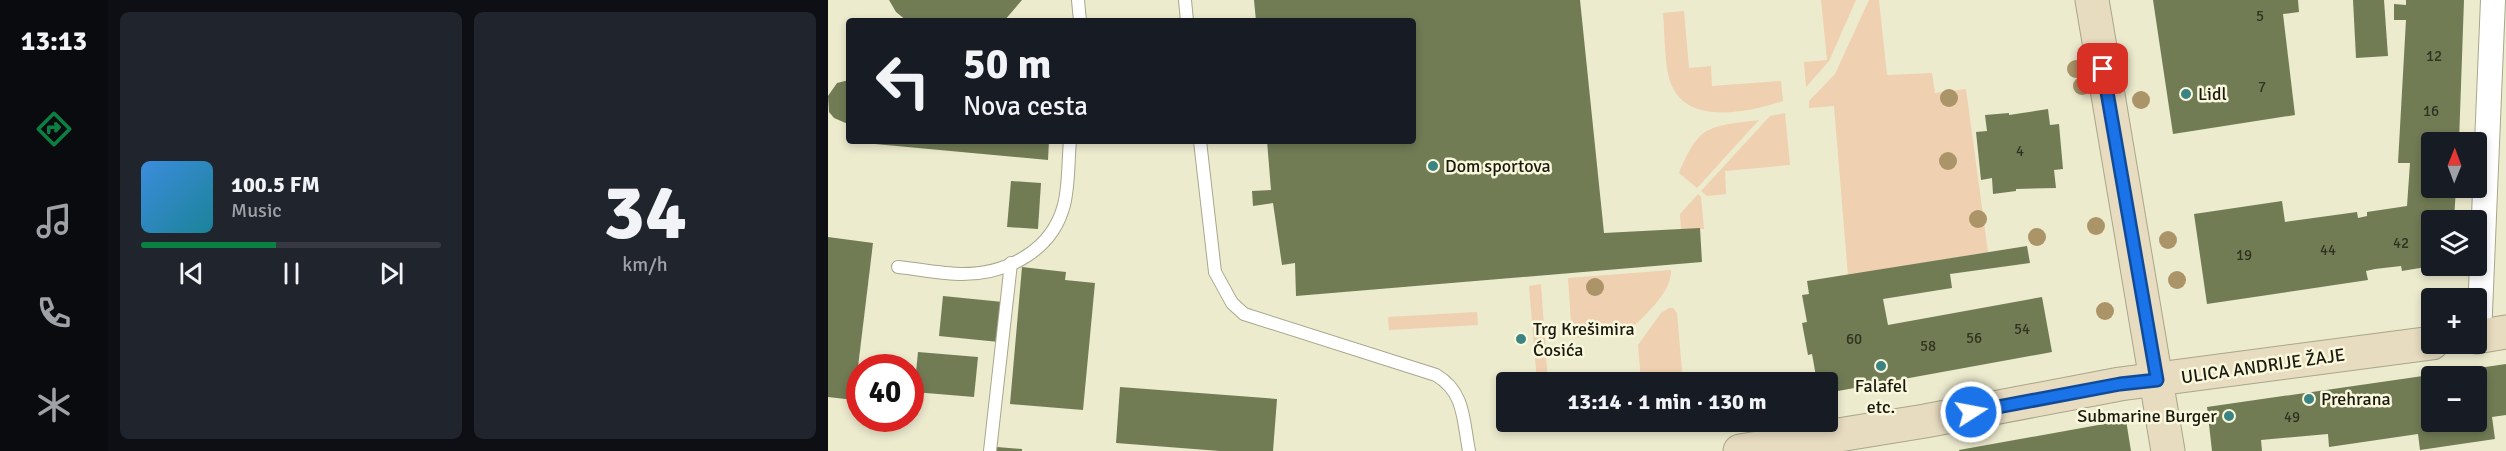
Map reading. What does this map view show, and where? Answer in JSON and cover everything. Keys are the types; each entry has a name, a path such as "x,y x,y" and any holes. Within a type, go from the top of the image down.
{"street":[{"path":"2091,0 2168,451"},
{"path":"2487,335 2493,0"},
{"name":"ULICA ANDRIJE ŽAJE","path":"1740,451 1840,443 2120,384 2421,344"}],"lane":[{"path":"1078,0 1080,18"},
{"path":"1185,0 1187,18"},
{"path":"898,267 963,274 996,269 1031,256 1049,236 1064,206 1070,144"},
{"path":"1200,144 1215,272 1232,303 1244,314 1436,375 1450,383 1458,396 1468,451"},
{"path":"990,451 1011,263"}],"shaded area":[{"path":"1821,0 1856,0 1829,61 1806,87 1804,62 1827,60"},
{"path":"1869,0 1879,0 1887,75 1932,73 1935,93 1966,89 1988,252 1848,276 1834,106 1809,108 1809,101 1835,74"},
{"path":"1684,11 1689,68 1711,66 1712,86 1781,81 1783,101 1735,112 1718,112 1702,110 1688,104 1676,94 1667,70 1663,13"},
{"path":"1785,113 1790,165 1725,171 1726,194 1707,196 1701,191 1770,116"},
{"path":"1759,120 1697,188 1679,173 1693,145 1707,131 1728,124"},
{"path":"1698,194 1701,197 1704,229 1681,229 1680,214"},
{"path":"1671,270 1670,279 1661,297 1626,334 1572,338 1568,278"},
{"path":"1541,284 1547,372 1536,372 1529,286"},
{"path":"1673,308 1677,313 1682,372 1640,372 1638,345 1661,313"},
{"path":"1477,312 1478,325 1389,330 1388,317"}],"building":[{"path":"889,0 1022,0 1007,18 903,18 896,12"},
{"name":"Dom sportova","path":"1254,0 1580,0 1604,233 1700,228 1702,262 1296,296 1295,263 1282,265 1273,203 1253,206 1252,191 1271,190 1267,144 1416,144 1416,18 1256,18"},
{"path":"2153,0 2298,0 2299,12 2283,14 2295,115 2173,134"},
{"path":"2353,0 2384,0 2388,56 2356,58"},
{"path":"2406,0 2464,0 2459,132 2421,132 2421,198 2455,198 2455,210 2421,210 2421,268 2402,271 2401,266 2375,269 2366,271 2368,280 2207,304 2194,214 2282,201 2285,222 2357,212 2358,218 2367,216 2367,212 2407,206 2410,163 2398,163 2406,20 2394,20 2394,4 2406,5"},
{"path":"846,81 846,123 834,118 829,112 828,96 837,83"},
{"path":"2048,109 2050,125 2059,124 2063,169 2054,170 2056,188 2016,189 2016,191 1993,194 1992,178 1981,180 1976,132 1987,131 1985,115 2009,113 2009,115"},
{"path":"875,144 1049,144 1048,160"},
{"path":"1011,181 1041,183 1038,229 1007,227"},
{"path":"828,237 873,243 860,354 846,354 846,399 828,397"},
{"path":"2027,246 2030,263 1950,274 1952,288 1883,299 1888,325 2042,297 2052,352 1838,391 1838,372 1815,372 1812,354 1808,355 1802,323 1807,322 1802,295 1809,294 1807,281"},
{"path":"1022,267 1066,272 1065,280 1095,283 1083,410 1010,404"},
{"path":"943,296 1003,302 999,342 939,336"},
{"path":"918,352 978,357 974,397 924,393 924,354 918,354"},
{"path":"2506,364 2506,415 2492,417 2495,439 2420,450 2418,434 2329,447 2328,434 2261,440 2262,451 2212,451 2207,407 2421,376 2421,432 2487,432 2487,367"},
{"path":"1120,387 1277,399 1273,451 1220,451 1116,443"},
{"path":"2126,420 2131,451 1959,451 1959,450"},
{"path":"997,447 1022,449 1022,451 997,451"}],"place":[{"name":"Lidl","path":"2186,94"},
{"name":"Dom sportova","path":"1433,166"},
{"name":"Trg Krešimira Ćosića","path":"1521,339"},
{"name":"Falafel etc.","path":"1881,366"},
{"name":"Prehrana","path":"2309,399"},
{"name":"Submarine Burger","path":"2229,416"}],"route":[{"path":"1971,412 2120,384 2157,380 2103,69"}]}
